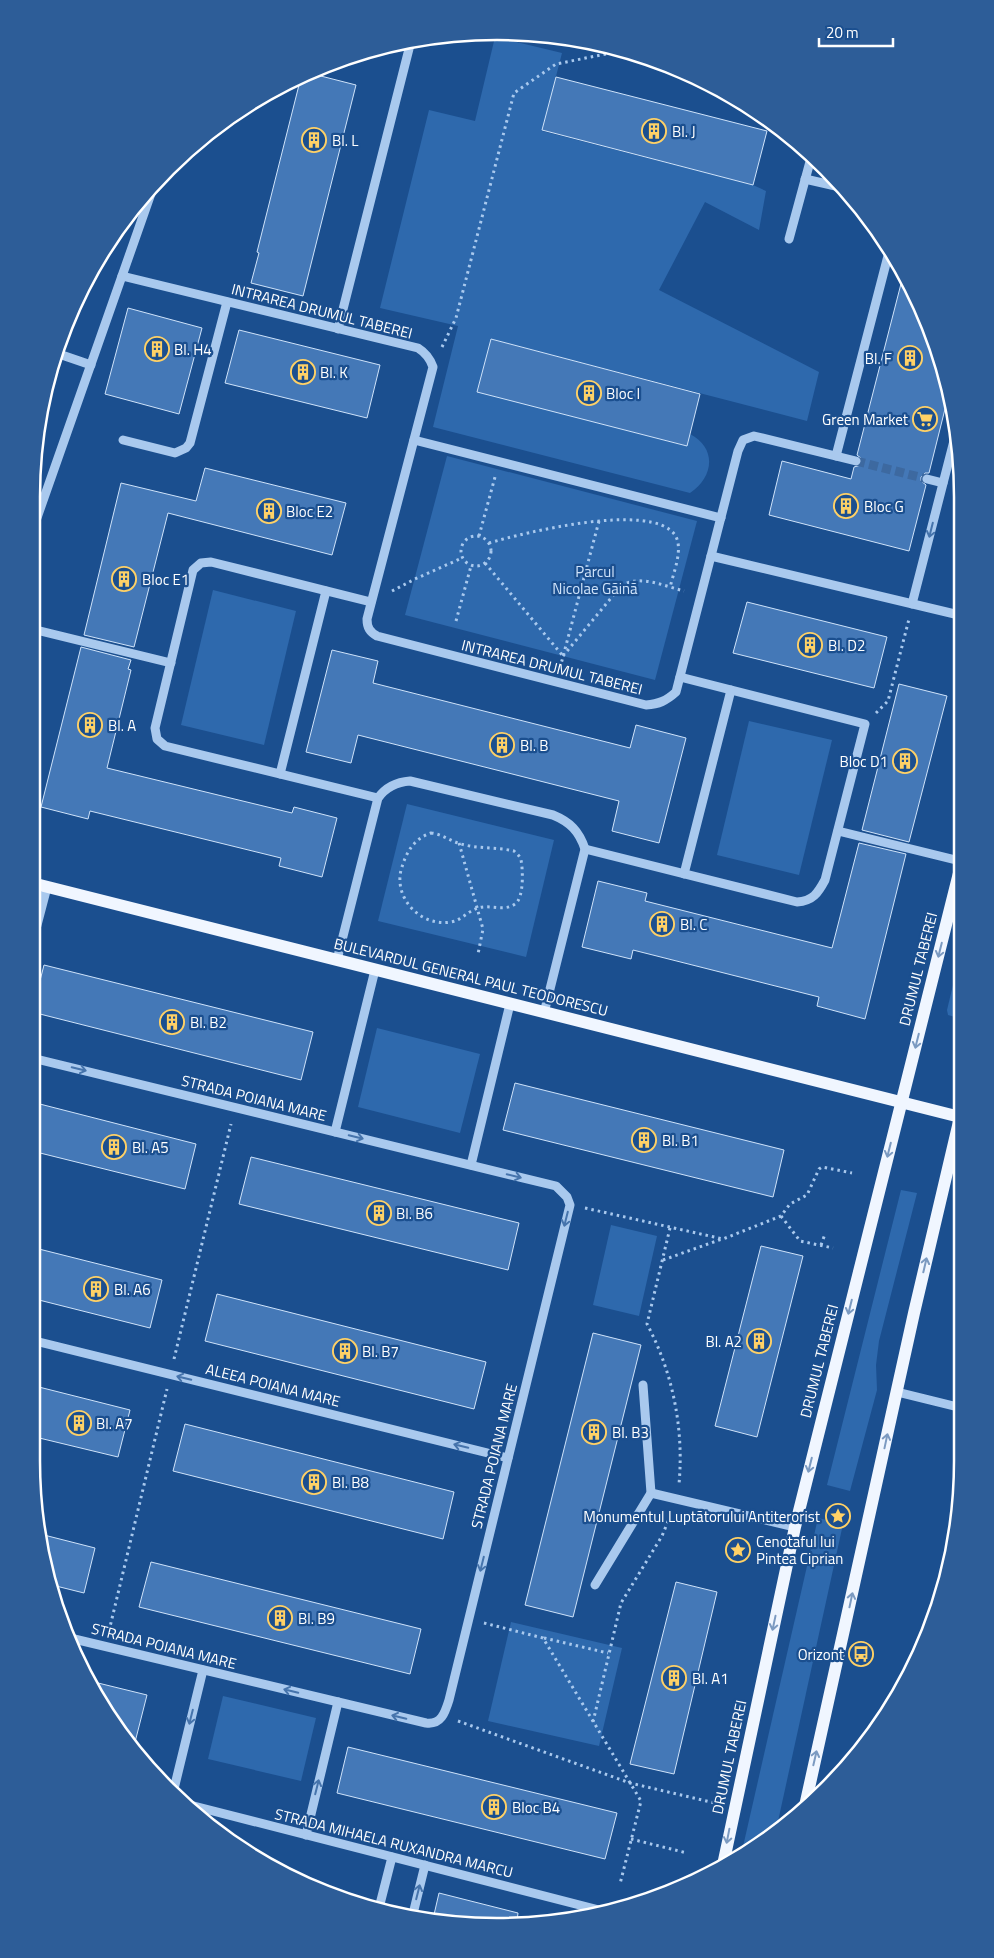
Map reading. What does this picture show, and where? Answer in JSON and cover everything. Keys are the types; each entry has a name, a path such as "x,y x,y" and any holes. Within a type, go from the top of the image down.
{"main road":[{"name":"BULEVARDUL GENERAL PAUL TEODORESCU","path":"40,885 544,1013 954,1114"},
{"name":"DRUMUL TABEREI","path":"724,1858 795,1527 954,893"},
{"path":"806,1797 954,1141"}],"street":[{"path":"338,329 409,49"},
{"path":"789,239 810,164"},
{"path":"806,179 830,185"},
{"path":"40,509 148,202"},
{"path":"836,456 887,259"},
{"name":"INTRAREA DRUMUL TABEREI","path":"122,276 418,348 428,356 432,367 371,602 367,626 372,633 378,636 646,705 667,700 676,692 740,444 748,436 754,436 856,461"},
{"path":"123,440 175,453 186,448 190,443 227,302"},
{"path":"63,355 91,365"},
{"path":"414,440 721,518"},
{"path":"912,604 951,450"},
{"path":"927,478 943,482"},
{"path":"711,556 954,614"},
{"path":"371,602 211,562 201,563 193,570 155,728 157,739 165,746 378,798"},
{"path":"280,774 326,591"},
{"path":"40,631 171,663"},
{"path":"584,849 797,902 805,902 813,898 825,880 865,724 680,677"},
{"path":"684,874 731,690"},
{"path":"337,960 378,798 383,790 401,781 410,781 553,815 567,821 576,830 584,849 544,1013"},
{"path":"838,831 954,860"},
{"path":"40,914 47,887"},
{"path":"335,1132 375,970"},
{"path":"471,1165 510,1004"},
{"name":"STRADA POIANA MARE","path":"40,1060 556,1186 568,1197 570,1205 444,1716 436,1722 426,1723 77,1640"},
{"name":"ALEEA POIANA MARE","path":"40,1342 508,1458"},
{"path":"595,1585 651,1493 643,1385"},
{"path":"896,1392 954,1406"},
{"path":"651,1493 795,1527"},
{"path":"175,1785 203,1670"},
{"path":"306,1835 338,1702"},
{"name":"STRADA MIHAELA RUXANDRA MARCU","path":"199,1807 591,1908"},
{"path":"380,1902 392,1857"},
{"path":"414,1910 425,1865"}],"path":[{"path":"432,367 456,318 514,93 556,64 606,54"},
{"path":"479,536 495,477"},
{"path":"489,543 551,527 599,521 629,520 645,522 665,527 674,535 679,545 670,588 636,580 621,586 563,656"},
{"path":"563,656 599,521"},
{"path":"479,536 489,543 491,556 481,566 471,566 462,558 461,548 470,537 479,536"},
{"path":"371,602 415,579 462,558"},
{"path":"486,563 563,656"},
{"path":"456,621 471,566"},
{"path":"865,724 888,701 912,604"},
{"path":"431,833 460,843 508,850 518,854 521,860 522,894 520,900 514,905 507,907 478,908 461,919 449,922 437,921 416,912 402,896 399,886 403,862 409,850 416,840 431,833"},
{"path":"460,843 484,929 478,954"},
{"path":"662,1260 781,1216 790,1204 807,1196 822,1167 852,1173"},
{"path":"570,1205 723,1239"},
{"path":"781,1216 800,1241 833,1248"},
{"path":"821,1245 825,1234"},
{"path":"469,1619 608,1653"},
{"path":"543,1638 641,1801 620,1884"},
{"path":"444,1716 630,1783 734,1807"},
{"path":"631,1839 687,1853"}],"green space":[{"path":"494,40 509,40 562,53 542,131 753,185 766,191 759,230 705,202 659,290 819,372 807,421 491,339 478,392 686,446 690,434 705,447 708,455 708,471 704,479 690,493 433,427 458,326 380,308 429,110 475,121"},
{"name":"Parcul Nicolae Găină","path":"447,456 697,521 655,680 405,615"},
{"path":"213,590 296,611 264,745 181,725"},
{"path":"749,721 832,740 799,875 717,855"},
{"path":"407,804 554,840 526,957 378,921"},
{"path":"954,981 954,1017 948,1015 947,1010"},
{"path":"377,1028 480,1054 460,1133 358,1107"},
{"path":"901,1190 917,1193 879,1341 876,1365 877,1390 850,1491 827,1485"},
{"path":"611,1225 657,1236 639,1316 593,1305"},
{"path":"818,1518 843,1524 778,1822 743,1846"},
{"path":"511,1622 622,1648 599,1746 488,1721"},
{"path":"223,1696 316,1718 301,1781 208,1759"}],"building":[{"name":"Bl. L","path":"320,76 356,85 303,296 251,283 259,253 257,252 299,85"},
{"name":"Bl. J","path":"556,77 767,131 753,185 542,130"},
{"path":"901,284 930,350 945,409 929,473 925,473 921,477 921,481 926,485 909,551 769,515 782,461 851,479 854,467 861,465 862,459 857,455"},
{"name":"Bl. H4","path":"128,308 202,328 179,414 105,394"},
{"name":"Bl. K","path":"239,330 380,365 367,418 225,383"},
{"name":"Bloc I","path":"491,339 700,394 687,446 477,392"},
{"path":"205,468 346,503 332,555 168,513 134,647 84,635 121,483 196,501"},
{"name":"Bl. D2","path":"747,602 887,637 874,688 733,653"},
{"name":"Bl. A","path":"81,647 131,660 128,669 131,670 107,768 292,813 294,807 337,818 322,877 279,866 281,858 90,811 88,819 41,807"},
{"name":"Bl. B","path":"332,650 378,661 373,683 630,748 636,725 686,738 659,843 612,831 619,801 358,735 351,763 306,752"},
{"name":"Bloc D1","path":"899,684 947,696 909,842 862,830"},
{"name":"Bl. C","path":"859,843 906,854 865,1019 817,1006 819,997 633,950 631,959 582,947 598,881 647,893 645,901 832,948"},
{"name":"Bl. B2","path":"44,965 313,1032 301,1080 40,1014 40,981"},
{"name":"Bl. B1","path":"515,1083 784,1150 773,1197 503,1130"},
{"name":"Bl. A5","path":"40,1104 196,1144 185,1189 40,1153"},
{"name":"Bl. B6","path":"251,1157 519,1223 508,1270 239,1204"},
{"name":"Bl. A2","path":"761,1246 803,1256 757,1437 715,1426"},
{"name":"Bl. A6","path":"40,1249 162,1280 150,1328 40,1300"},
{"name":"Bl. B7","path":"217,1294 486,1362 474,1409 205,1341"},
{"name":"Bl. B3","path":"593,1333 641,1345 573,1617 525,1605"},
{"name":"Bl. A7","path":"40,1387 130,1410 118,1457 40,1438"},
{"name":"Bl. B8","path":"185,1424 454,1492 443,1539 173,1471"},
{"path":"47,1536 95,1548 84,1593 58,1587"},
{"name":"Bl. B9","path":"151,1562 421,1629 410,1674 139,1607"},
{"name":"Bl. A1","path":"676,1582 717,1592 674,1774 630,1764"},
{"path":"97,1683 147,1695 135,1741"},
{"name":"Bloc B4","path":"348,1747 617,1813 605,1859 337,1793"},
{"path":"439,1893 518,1913 517,1917 497,1918 434,1914"}],"tunnel":[{"path":"856,461 927,479"}],"place":[{"name":"Bl. J","path":"654,131"},
{"name":"Bl. L","path":"314,140"},
{"name":"Bl. H4","path":"157,349"},
{"name":"Bl. F","path":"910,358"},
{"name":"Bl. K","path":"303,372"},
{"name":"Bloc I","path":"589,393"},
{"name":"Green Market","path":"925,419"},
{"name":"Bloc G","path":"846,506"},
{"name":"Bloc E2","path":"269,511"},
{"name":"Bloc E1","path":"124,579"},
{"name":"Bl. D2","path":"810,645"},
{"name":"Bl. A","path":"90,725"},
{"name":"Bl. B","path":"502,745"},
{"name":"Bloc D1","path":"905,761"},
{"name":"Bl. C","path":"662,924"},
{"name":"Bl. B2","path":"172,1022"},
{"name":"Bl. B1","path":"644,1140"},
{"name":"Bl. A5","path":"114,1147"},
{"name":"Bl. B6","path":"379,1213"},
{"name":"Bl. A6","path":"96,1289"},
{"name":"Bl. A2","path":"759,1341"},
{"name":"Bl. B7","path":"345,1351"},
{"name":"Bl. A7","path":"79,1423"},
{"name":"Bl. B3","path":"594,1432"},
{"name":"Bl. B8","path":"314,1482"},
{"name":"Monumentul Luptătorului Antiterorist","path":"838,1516"},
{"name":"Cenotaful lui Pintea Ciprian","path":"738,1550"},
{"name":"Bl. B9","path":"280,1618"},
{"name":"Orizont","path":"861,1654"},
{"name":"Bl. A1","path":"674,1678"},
{"name":"Bloc B4","path":"494,1807"}]}
